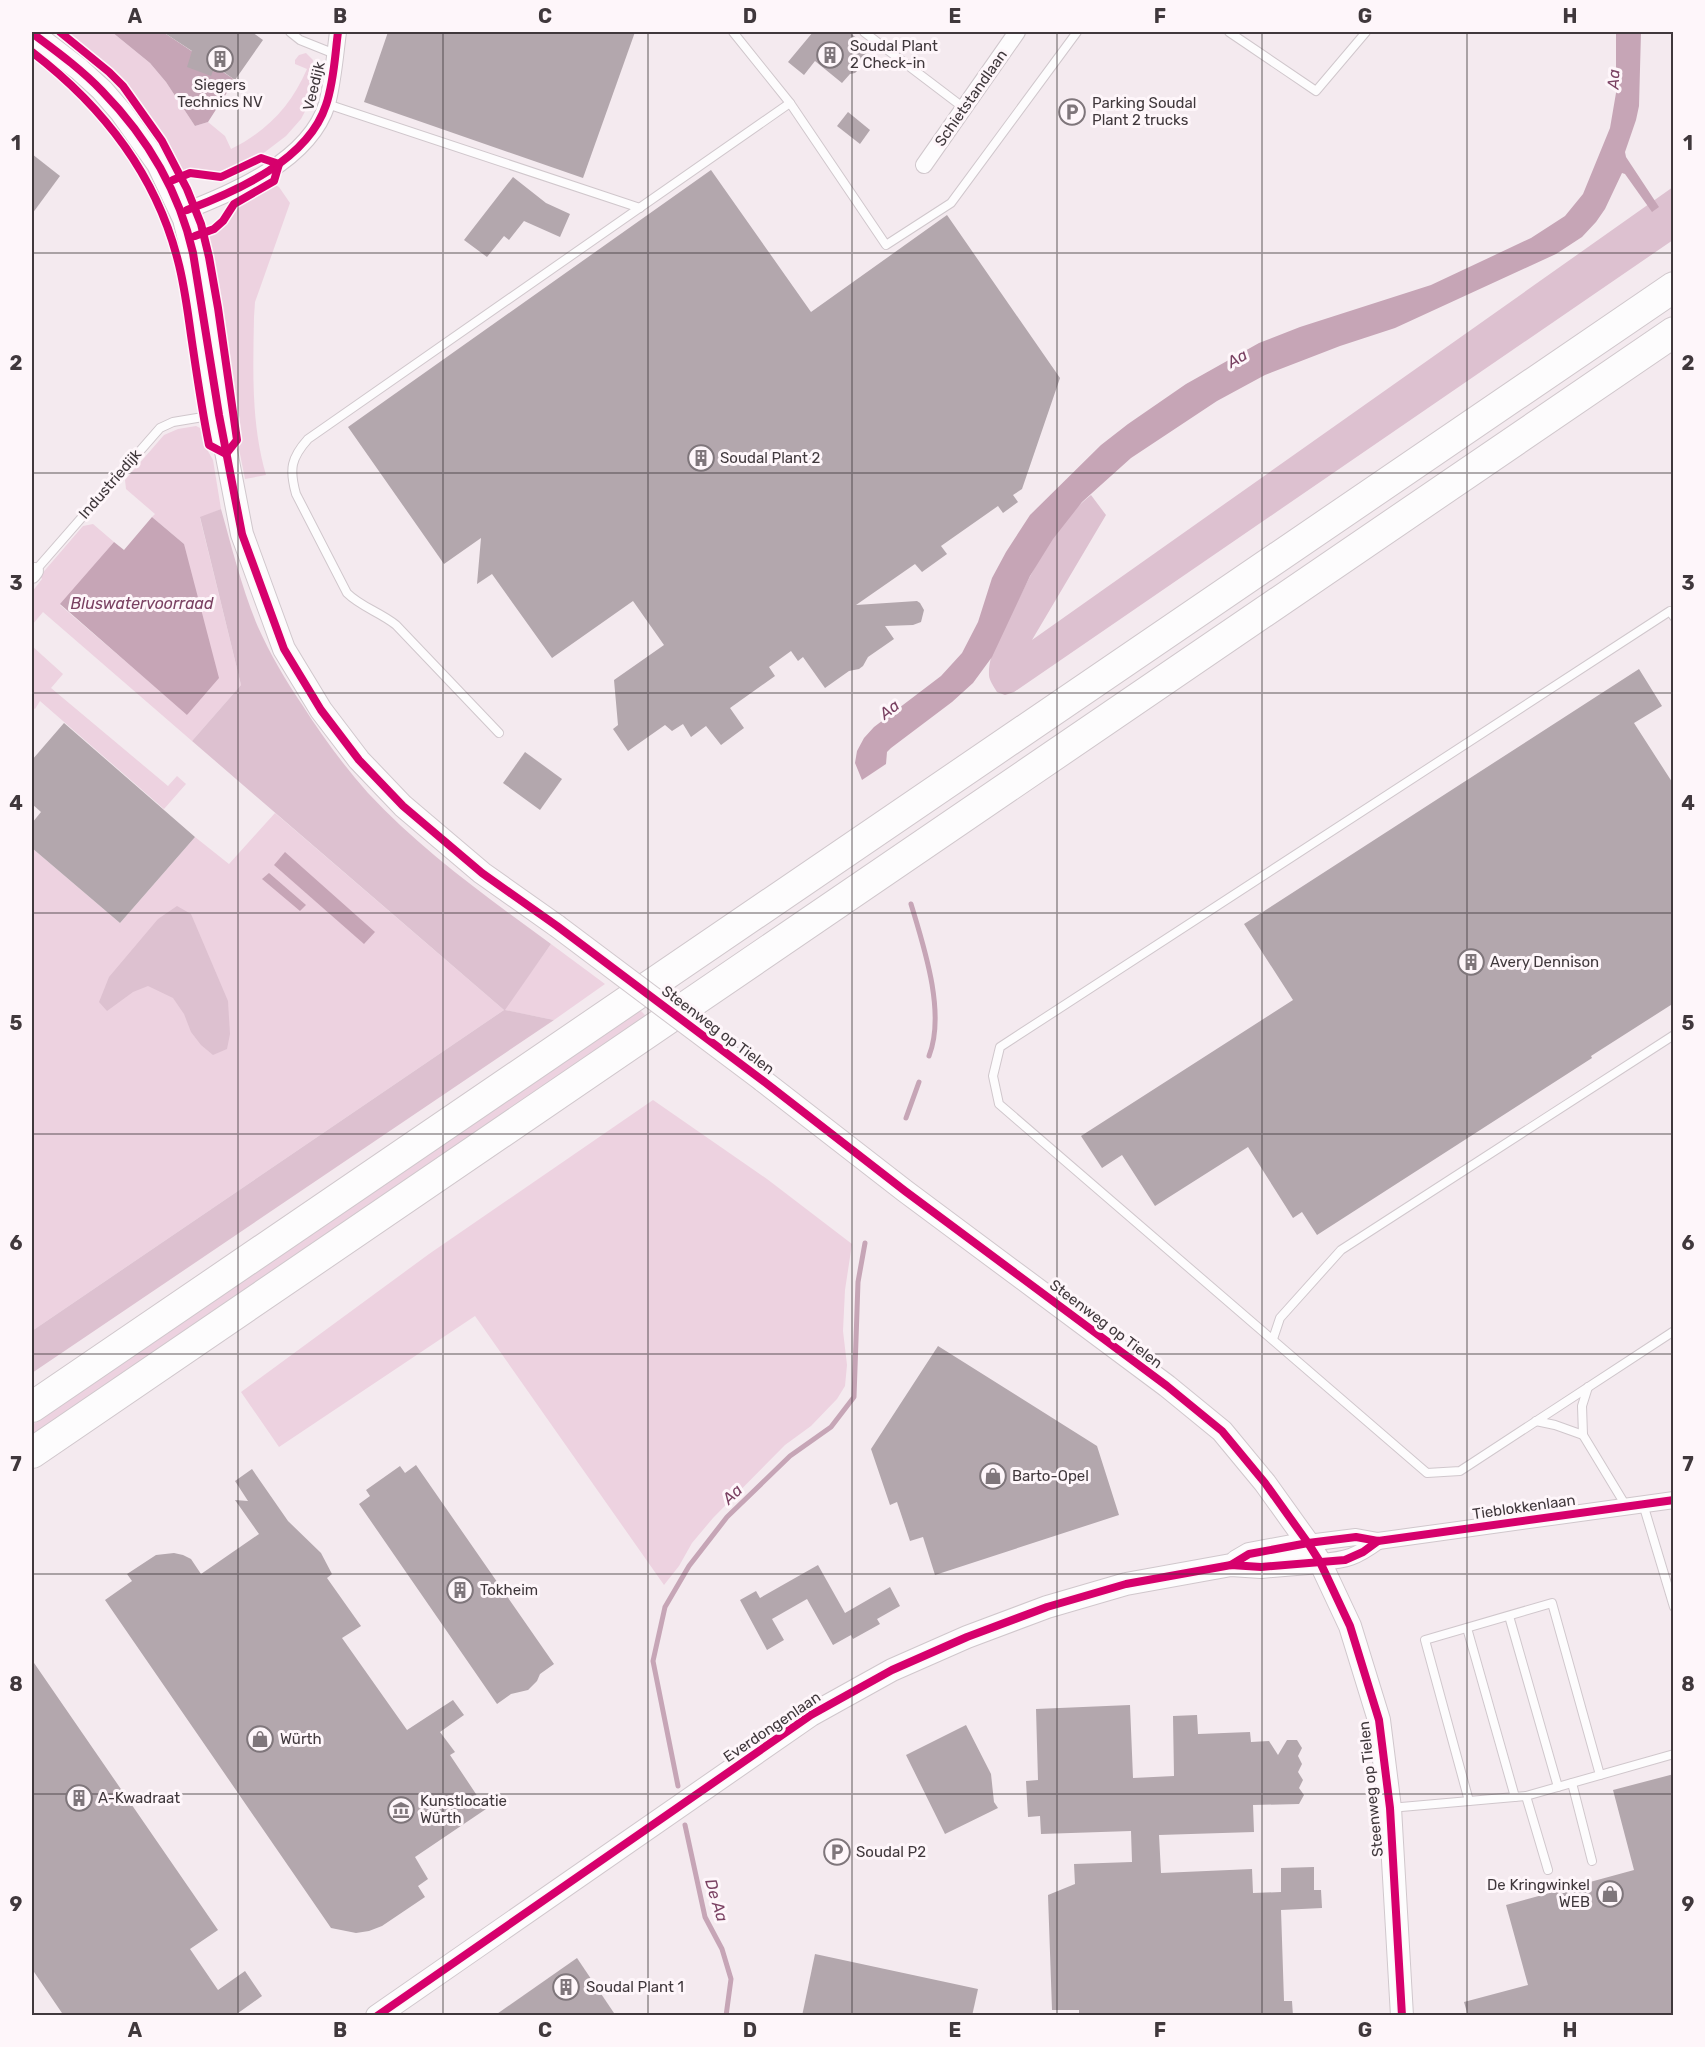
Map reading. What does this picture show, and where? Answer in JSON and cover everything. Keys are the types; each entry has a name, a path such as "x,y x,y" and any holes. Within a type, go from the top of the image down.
{"highway":[{"path":"32,1407 1674,287"},
{"path":"32,1453 1674,332"}],"street":[{"name":"Veedijk","path":"181,213 248,182 292,155 312,133 327,104 338,32"},
{"name":"Schietstandlaan","path":"924,165 1017,32"},
{"name":"Steenweg op Tielen","path":"32,33 79,69 121,112 158,164 181,213 196,268 219,415 242,534 284,649 327,718 359,760 403,806 482,873 557,926 905,1191 1167,1386 1221,1431 1265,1483 1308,1543 1320,1562 1350,1626 1379,1720 1390,1808 1402,2016"},
{"name":"Tieblokkenlaan","path":"1308,1543 1356,1537 1378,1541 1674,1500"},
{"name":"Tieblokkenlaan","path":"1320,1562 1345,1560 1363,1552 1378,1541"},
{"name":"Everdongenlaan","path":"1231,1565 1249,1554 1308,1543"},
{"name":"Everdongenlaan","path":"377,2016 811,1715 892,1670 967,1637 1047,1607 1126,1584 1231,1565 1261,1567 1320,1562"}],"lane":[{"path":"290,32 300,40 335,54"},
{"path":"733,32 790,103 886,245 951,203 1077,32"},
{"path":"864,32 964,108"},
{"path":"1229,32 1316,91 1366,32"},
{"path":"499,733 396,625 385,616 355,601 347,593 296,494 291,467 295,457 308,439 790,103"},
{"path":"327,104 640,208"},
{"name":"Industriedijk","path":"33,573 160,428 173,422 203,417"},
{"path":"1674,616 1670,611 1000,1047 993,1076 999,1104 1427,1473 1460,1471 1674,1331"},
{"path":"1272,1339 1280,1318 1341,1250 1674,1035"},
{"path":"1583,1435 1582,1406 1588,1387"},
{"path":"1536,1421 1583,1435 1635,1505 1674,1607"},
{"path":"1469,1801 1425,1640 1552,1603 1600,1775"},
{"path":"1509,1616 1558,1787"},
{"path":"1467,1628 1515,1797"},
{"path":"1390,1808 1526,1796 1674,1754"},
{"path":"1572,1783 1592,1861"},
{"path":"1526,1796 1548,1870"}],"shaded area":[{"path":"65,32 93,34 112,32 150,63 166,82 195,126 208,122 225,136 231,149 267,126 293,95 307,69 295,64 299,55 306,53 313,60 312,75 317,79 312,98 301,119 286,136 265,152 219,174 181,170 160,132 135,96 115,74"},
{"path":"275,185 290,203 255,302 254,317 255,416 266,475 245,479 239,449 240,438 222,306 208,236 220,229 237,206"},
{"path":"1673,187 1673,240 1014,692 1005,695 997,692 990,679 989,667 1000,636 1045,550 1065,520 1091,495 1106,515 1032,640"},
{"path":"196,426 202,429 205,446 213,460 221,509 200,518 241,685 192,741 43,612 32,625 32,592 42,579 40,576 83,526 93,524 114,542 60,605 188,715 184,544 152,517 155,514 126,489 125,480 164,435 178,429"},
{"path":"221,509 242,583 258,627 284,677 342,762 368,793 410,834 456,873 551,944 505,1010 554,1020 32,1373 32,1331 504,1010 192,741 241,685 200,517"},
{"path":"32,646 63,674 51,688 168,786 177,776 186,784 164,809 40,701 35,709 32,707"},
{"path":"275,813 504,1010 32,1331 32,848 120,923 195,837 229,864"},
{"path":"177,906 191,914 228,1001 230,1034 227,1049 213,1055 191,1032 184,1014 173,998 148,986 133,992 107,1011 99,1002 109,977 158,919"},
{"path":"551,944 605,984 554,1020 504,1010"},
{"path":"640,1010 646,1016 32,1436 32,1425"},
{"path":"653,1100 767,1179 852,1244 845,1290 843,1331 847,1365 845,1386 837,1399 811,1426 785,1445 713,1518 692,1543 679,1566 664,1585 475,1316 279,1447 241,1392 429,1254"}],"water":[{"path":"112,32 163,32 235,80 208,122 195,126 166,82 150,63"},
{"path":"1616,32 1641,32 1639,106 1625,152 1659,207 1652,212 1622,173 1605,209 1596,222 1582,237 1556,254 1395,328 1265,375 1217,401 1131,458 1082,502 1053,539 1030,576 992,657 973,683 952,702 891,748 887,752 886,764 862,780 855,763 857,751 864,738 874,727 941,676 962,653 978,622 992,578 1030,515 1101,445 1186,384 1259,343 1300,327 1431,285 1531,238 1565,216 1583,194 1610,128 1616,93"},
{"name":"Bluswatervoorraad","path":"152,517 184,544 219,678 187,715 60,604 114,542 124,550"},
{"path":"285,852 375,932 364,944 274,865"},
{"path":"269,873 306,905 300,911 262,879"}],"building":[{"name":"Siegers Technics NV","path":"163,32 252,32 263,40 235,80 215,66 211,76 187,67 192,51"},
{"path":"388,32 635,32 583,178 364,102"},
{"name":"Soudal Plant 2 Check-in","path":"813,32 849,32 870,49 859,62 860,68 842,83 815,61 804,75 788,62"},
{"path":"848,112 870,130 860,144 837,126"},
{"path":"32,154 60,176 32,214"},
{"name":"Soudal Plant 2","path":"711,170 811,312 947,215 1060,378 1022,489 1013,495 1018,502 1003,513 998,506 941,546 947,554 922,572 915,564 856,605 917,601 924,610 921,622 913,625 885,626 894,639 868,657 859,669 849,671 825,688 803,657 798,661 791,651 769,667 775,676 730,708 744,728 721,745 706,726 691,737 683,724 672,731 665,725 628,751 613,729 618,725 614,680 664,645 633,601 552,658 492,574 477,584 481,538 444,564 348,427"},
{"path":"513,177 546,203 570,214 560,237 524,221 509,240 504,236 487,257 464,240"},
{"name":"Avery Dennison","path":"1639,669 1662,706 1634,723 1674,785 1674,1003 1317,1235 1302,1212 1293,1218 1248,1147 1155,1206 1122,1155 1102,1168 1081,1136 1293,1000 1244,924"},
{"path":"64,723 195,837 120,923 32,848 32,823 41,812 32,804 32,760"},
{"path":"525,752 562,779 540,810 503,783"},
{"name":"Barto-Opel","path":"938,1346 1097,1446 1119,1515 935,1575 923,1537 910,1541 897,1502 890,1505 871,1449"},
{"name":"Tokheim","path":"416,1465 554,1664 540,1674 528,1690 511,1694 497,1704 359,1504 370,1496 366,1490 400,1466 405,1473"},
{"path":"252,1469 288,1521 321,1553 332,1574 327,1578 361,1626 342,1638 407,1730 453,1700 464,1715 440,1732 455,1752 450,1755 486,1809 415,1857 428,1879 418,1886 425,1897 382,1926 369,1931 356,1933 331,1928 105,1600 132,1581 127,1574 156,1555 174,1553 183,1555 191,1559 201,1574 259,1534 235,1500 248,1501 235,1481"},
{"path":"818,1565 845,1613 890,1587 900,1606 877,1619 880,1624 853,1639 851,1635 833,1645 807,1599 772,1619 784,1640 767,1650 740,1600 756,1591 760,1598"},
{"name":"A-Kwadraat","path":"32,1660 218,1930 190,1949 218,1990 245,1971 262,1996 234,2016 64,2016 32,1969"},
{"path":"1130,1705 1133,1778 1174,1776 1173,1716 1197,1715 1198,1734 1250,1732 1251,1742 1269,1741 1278,1755 1287,1740 1297,1740 1302,1748 1298,1756 1302,1764 1298,1772 1303,1780 1299,1788 1304,1795 1299,1804 1253,1805 1254,1832 1159,1835 1161,1873 1252,1869 1253,1893 1281,1892 1281,1868 1314,1867 1314,1890 1321,1890 1322,1908 1281,1910 1284,2001 1292,2001 1293,2016 1079,2016 1079,2010 1052,2010 1048,1895 1075,1884 1074,1864 1132,1862 1131,1831 1041,1834 1040,1816 1028,1817 1026,1781 1038,1780 1036,1709"},
{"path":"966,1725 991,1774 994,1802 998,1808 945,1834 906,1755"},
{"name":"De Kringwinkel WEB","path":"1674,1774 1674,2016 1468,2016 1464,2002 1528,1985 1506,1905 1634,1870 1613,1790"},
{"path":"815,1954 978,1989 972,2016 802,2016"},
{"name":"Soudal Plant 1","path":"577,1958 616,2016 494,2016"}],"waterway":[{"name":"Aa","path":"911,904 927,960 934,1000 934,1039 929,1056"},
{"name":"Aa","path":"906,1118 919,1082"},
{"name":"Aa","path":"678,1786 653,1661 665,1607 689,1566 727,1517 790,1456 831,1427 854,1397 858,1282 865,1243"},
{"name":"De Aa","path":"685,1825 705,1917 722,1949 731,1979 726,2016"}],"cycle path":[{"path":"60,32 123,86 162,141 187,189 201,224 218,308 237,440 226,454"},
{"path":"187,210 248,183 268,171 304,142 317,125 329,96 338,32"},
{"path":"32,33 86,75 118,108 146,146 170,186 193,253 219,415 242,534 284,649 321,710 359,760 403,806 482,873 557,926 762,1080 905,1191 1167,1386 1222,1431 1265,1483 1308,1543 1320,1562 1350,1626 1379,1720 1390,1808 1402,2016"},
{"path":"32,52 81,95 103,118 123,144 156,199 168,229 180,271 209,445 226,454"},
{"path":"173,180 190,173 221,177 261,158 279,164"},
{"path":"195,236 214,229 223,221 234,204 274,181 279,164"},
{"path":"1231,1565 1249,1554 1308,1543 1356,1537 1378,1541 1674,1500"},
{"path":"377,2016 811,1715 892,1670 967,1637 1047,1607 1126,1584 1231,1565 1261,1567 1345,1560 1363,1552 1378,1541"}],"place":[{"name":"Soudal Plant 2 Check-in","path":"830,55"},
{"name":"Siegers Technics NV","path":"220,59"},
{"name":"Parking Soudal Plant 2 trucks","path":"1072,112"},
{"name":"Soudal Plant 2","path":"701,458"},
{"name":"Avery Dennison","path":"1471,962"},
{"name":"Barto-Opel","path":"993,1476"},
{"name":"Tokheim","path":"460,1590"},
{"name":"Würth","path":"260,1739"},
{"name":"A-Kwadraat","path":"79,1798"},
{"name":"Kunstlocatie Würth","path":"401,1810"},
{"name":"Soudal P2","path":"837,1852"},
{"name":"De Kringwinkel WEB","path":"1610,1894"},
{"name":"Soudal Plant 1","path":"566,1987"}]}
